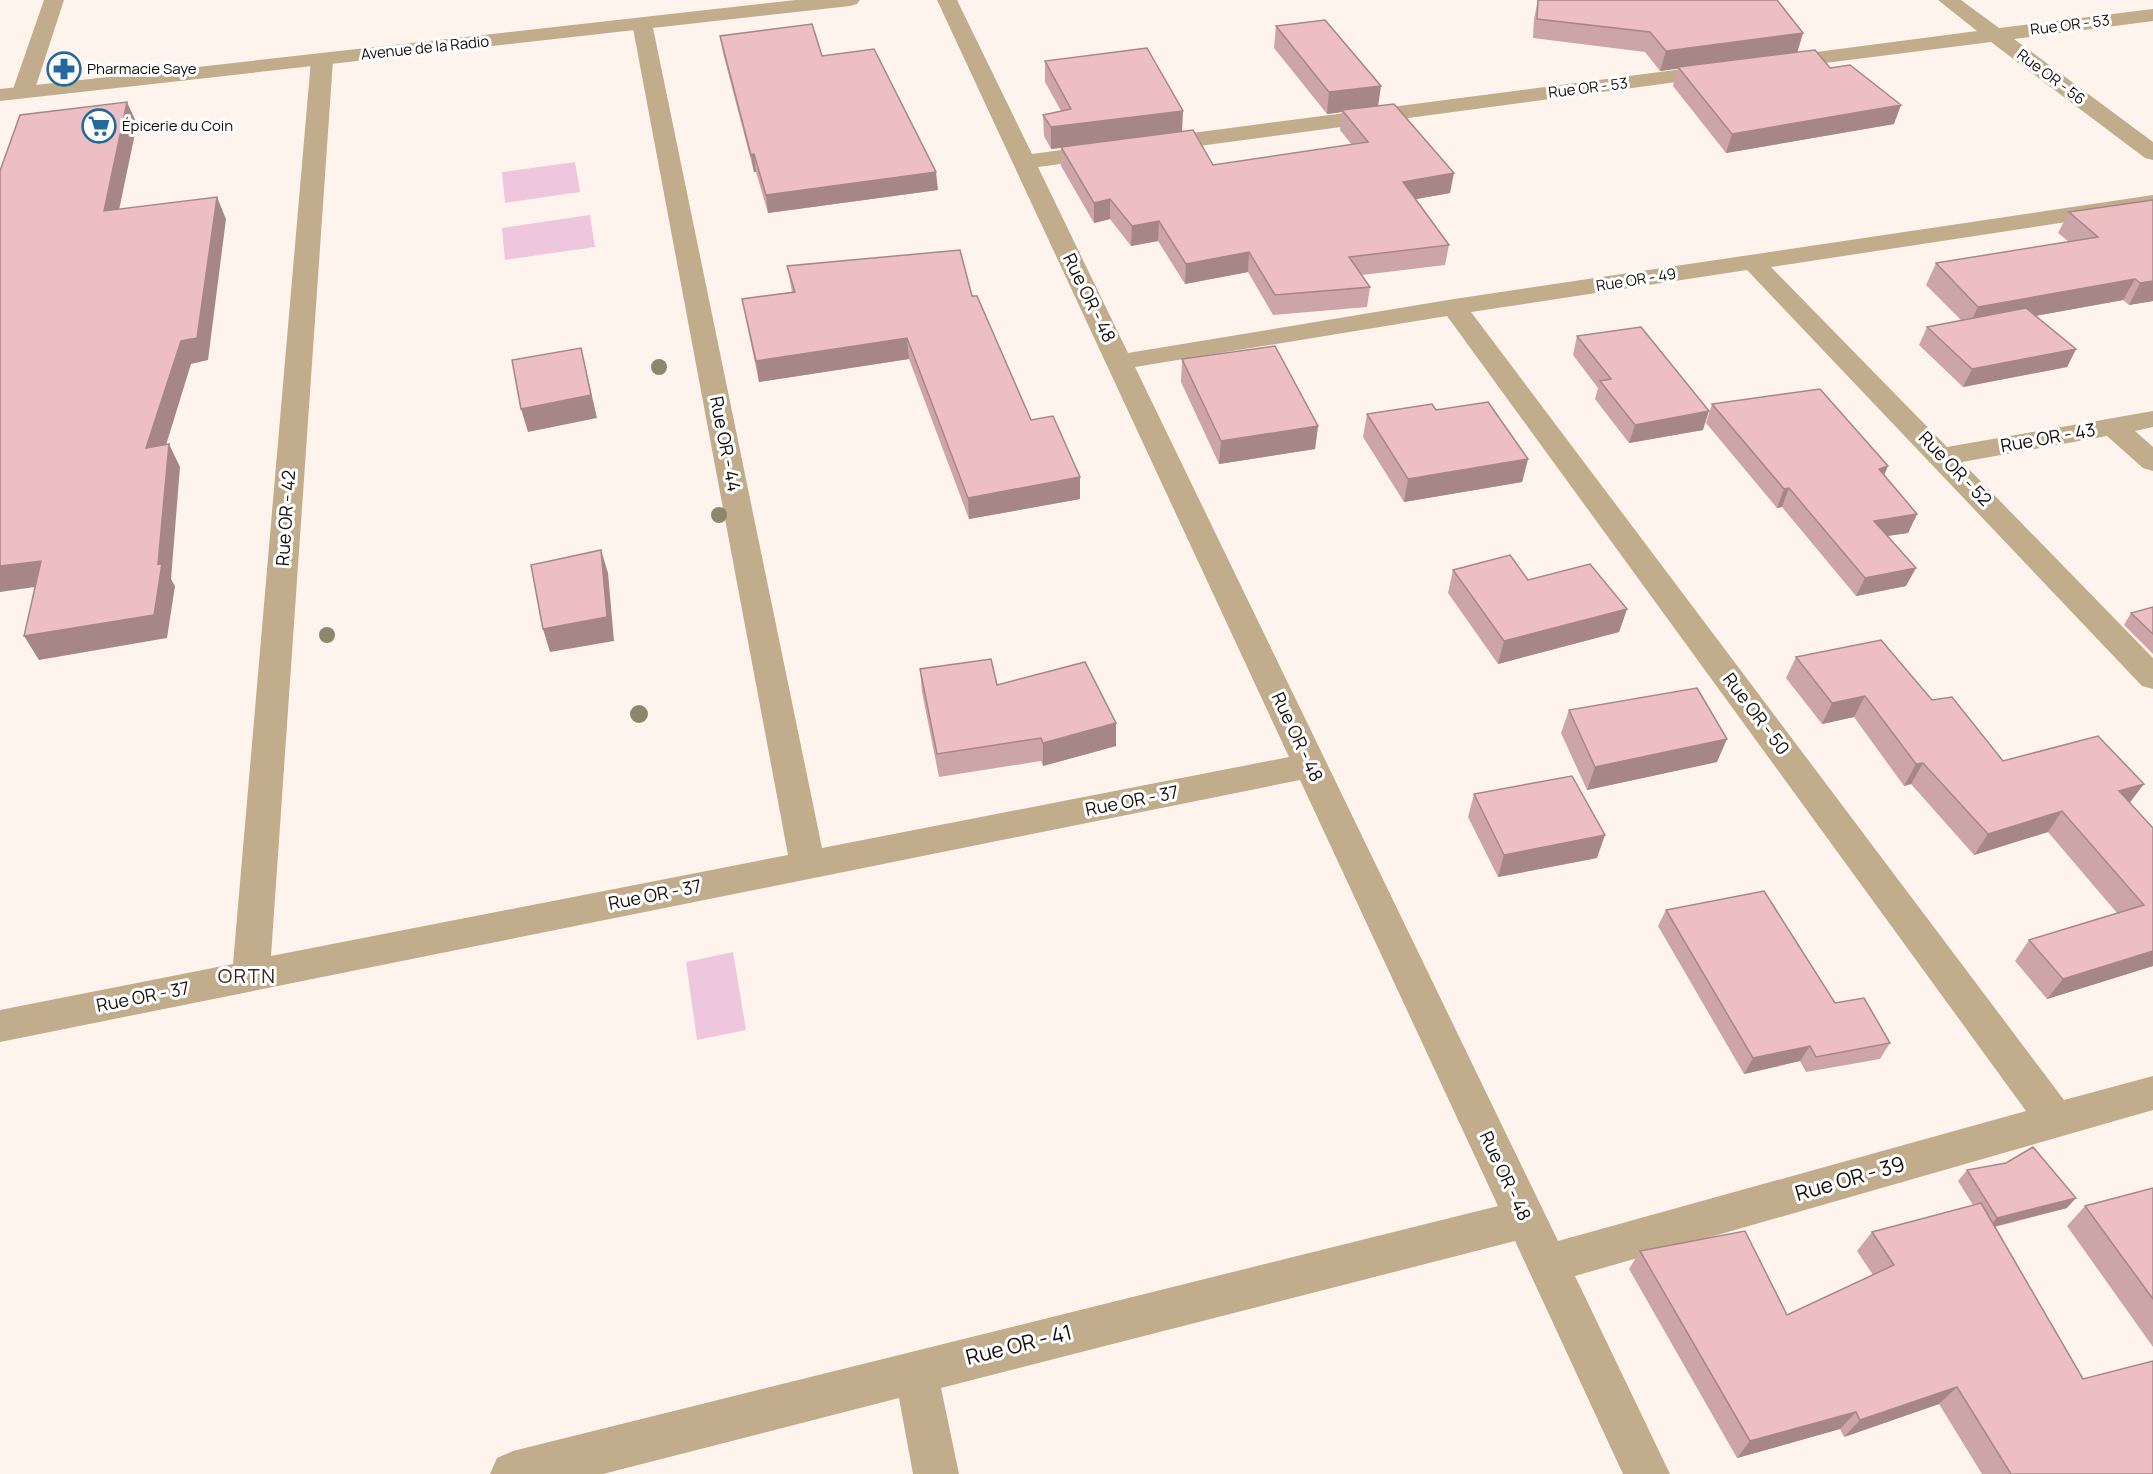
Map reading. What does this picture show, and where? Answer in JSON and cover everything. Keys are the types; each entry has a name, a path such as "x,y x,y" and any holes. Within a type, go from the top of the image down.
{"street":[{"path":"23,92 54,0"},
{"name":"Avenue de la Radio","path":"0,95 850,0"},
{"name":"Rue OR - 48","path":"947,0 1647,1474"},
{"name":"Rue OR - 56","path":"1948,0 2153,153"},
{"name":"Rue OR - 53","path":"1024,162 2153,15"},
{"name":"Rue OR - 44","path":"642,23 808,865"},
{"name":"Rue OR - 42","path":"251,976 322,60"},
{"name":"Rue OR - 49","path":"1120,362 1454,307 2153,202"},
{"name":"Rue OR - 52","path":"1754,263 2153,678"},
{"name":"Rue OR - 50","path":"1454,307 2057,1122"},
{"name":"Rue OR - 43","path":"1943,457 2153,419"},
{"path":"2114,427 2153,462"},
{"name":"Rue OR - 37","path":"0,1026 1311,765"},
{"name":"Rue OR - 39","path":"1547,1264 2057,1122 2153,1093"},
{"name":"Rue OR - 41","path":"513,1474 1525,1219"},
{"path":"916,1371 936,1474"}],"shaded area":[{"path":"575,162 580,192 505,203 502,172"},
{"path":"590,215 595,247 505,260 502,228"},
{"path":"733,952 746,1030 697,1040 686,962"}],"building":[{"path":"1538,0 1777,0 1803,33 1666,51 1650,32 1537,19"},
{"path":"1325,20 1381,86 1329,92 1276,26"},
{"path":"812,24 822,56 874,49 936,172 766,195 754,154 751,155 720,36"},
{"path":"1147,48 1183,111 1051,127 1043,115 1071,109 1045,61"},
{"path":"1815,50 1830,68 1850,65 1901,105 1732,134 1678,67"},
{"path":"127,102 104,211 217,197 197,338 181,341 146,448 169,444 158,564 162,563 154,615 24,636 41,561 0,566 0,171 20,115"},
{"path":"1394,104 1454,173 1403,182 1449,245 1349,257 1370,287 1275,295 1249,252 1186,264 1159,221 1132,226 1110,199 1094,203 1061,147 1193,130 1213,165 1368,142 1342,110"},
{"path":"2153,200 2153,281 2140,283 2135,279 1978,307 1936,263 2098,237 2069,212"},
{"path":"960,250 972,296 977,296 1031,420 1053,416 1080,477 968,498 907,338 756,361 742,299 795,292 787,266"},
{"path":"2026,308 2076,349 1972,369 1927,327"},
{"path":"1641,327 1709,411 1635,425 1600,381 1611,379 1577,336"},
{"path":"1275,346 1318,426 1221,441 1182,359"},
{"path":"581,348 591,395 521,409 512,360"},
{"path":"1820,389 1888,466 1879,469 1917,514 1874,521 1916,568 1865,578 1789,488 1784,489 1712,404"},
{"path":"1488,402 1528,459 1408,479 1367,414 1432,404 1436,410"},
{"path":"601,550 607,617 543,629 531,565"},
{"path":"1510,555 1528,580 1590,564 1627,609 1504,641 1453,570"},
{"path":"2153,607 2153,634 2131,613"},
{"path":"1881,640 1932,700 1952,697 2003,761 2098,736 2144,784 2119,791 2153,828 2153,951 2063,979 2029,940 2144,905 2062,811 1988,834 1923,763 1916,764 1865,696 1832,703 1796,657"},
{"path":"991,659 997,685 1085,662 1116,723 1043,743 1041,738 937,754 920,669"},
{"path":"1697,688 1727,739 1595,767 1569,710"},
{"path":"1572,776 1605,835 1504,855 1474,794"},
{"path":"1764,891 1835,1003 1864,998 1890,1043 1816,1057 1810,1046 1753,1058 1666,910"},
{"path":"2033,1147 2076,1198 1997,1218 1967,1170 2006,1163"},
{"path":"2153,1188 2153,1299 2085,1206"},
{"path":"1981,1203 2083,1379 2153,1361 2153,1474 2011,1474 1957,1387 1860,1420 1856,1412 1750,1441 1640,1251 1745,1231 1787,1315 1894,1265 1872,1232"}],"place":[{"name":"Pharmacie Saye","path":"64,69"},
{"name":"Épicerie du Coin","path":"99,126"}],"district":[{"name":"ORTN","path":"247,976"}]}
